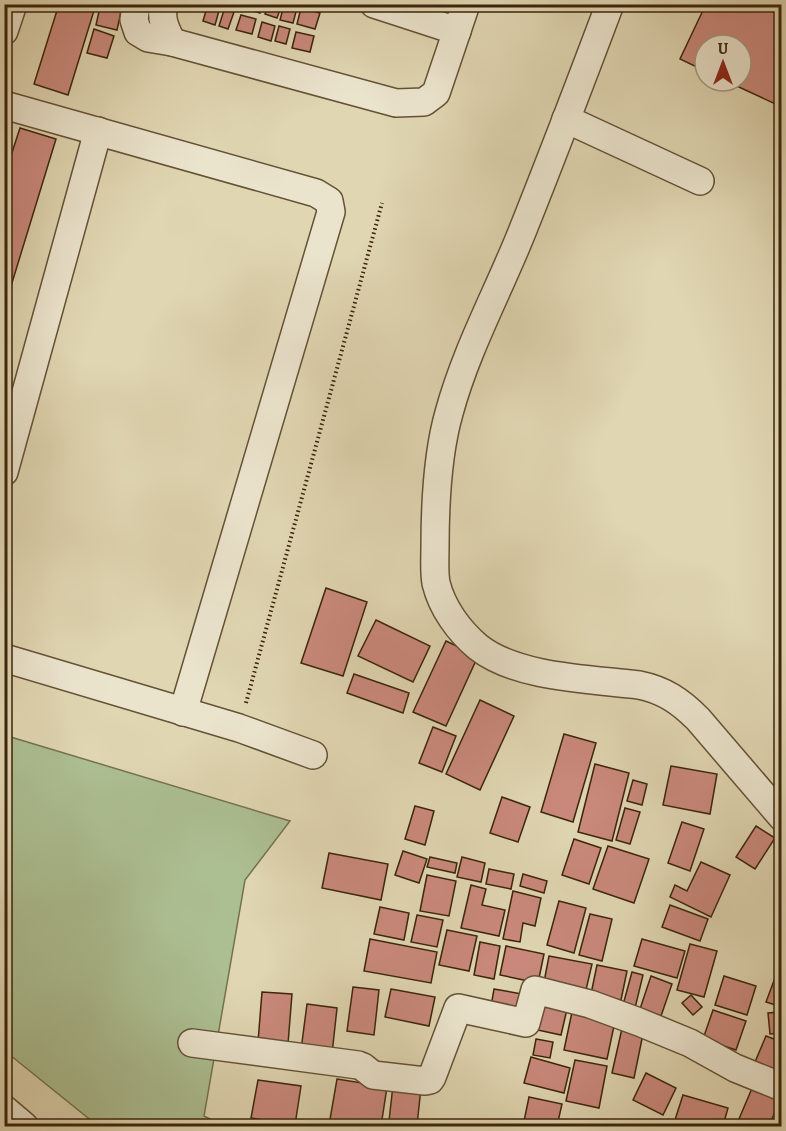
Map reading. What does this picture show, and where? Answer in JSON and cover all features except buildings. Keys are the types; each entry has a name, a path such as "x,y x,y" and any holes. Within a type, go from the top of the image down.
{"street":[{"path":"4,31 13,4"},
{"path":"136,4 134,20 138,32 148,38 172,42 396,103 424,102 436,93 466,4"},
{"path":"163,4 161,16 163,25 172,42"},
{"path":"374,4 457,31"},
{"path":"610,4 521,234 470,352 448,414 441,452 435,516 436,582 447,609 460,628 479,647 503,662 535,672 639,685 656,688 669,694 698,719 782,817"},
{"path":"4,105 316,193 329,201 332,212 183,712"},
{"path":"566,119 700,181"},
{"path":"4,472 98,131"},
{"path":"4,658 239,728 313,755"},
{"path":"192,1043 358,1065 373,1075 425,1081 432,1077 458,1008 526,1023 535,990 590,1004 639,1022 690,1044 735,1068 782,1087"},
{"path":"4,1109 24,1126"}],"path":[{"path":"239,728 382,203"}],"green space":[{"path":"4,735 290,821 245,880 204,1116 224,1126 98,1126 5,1051"}]}
